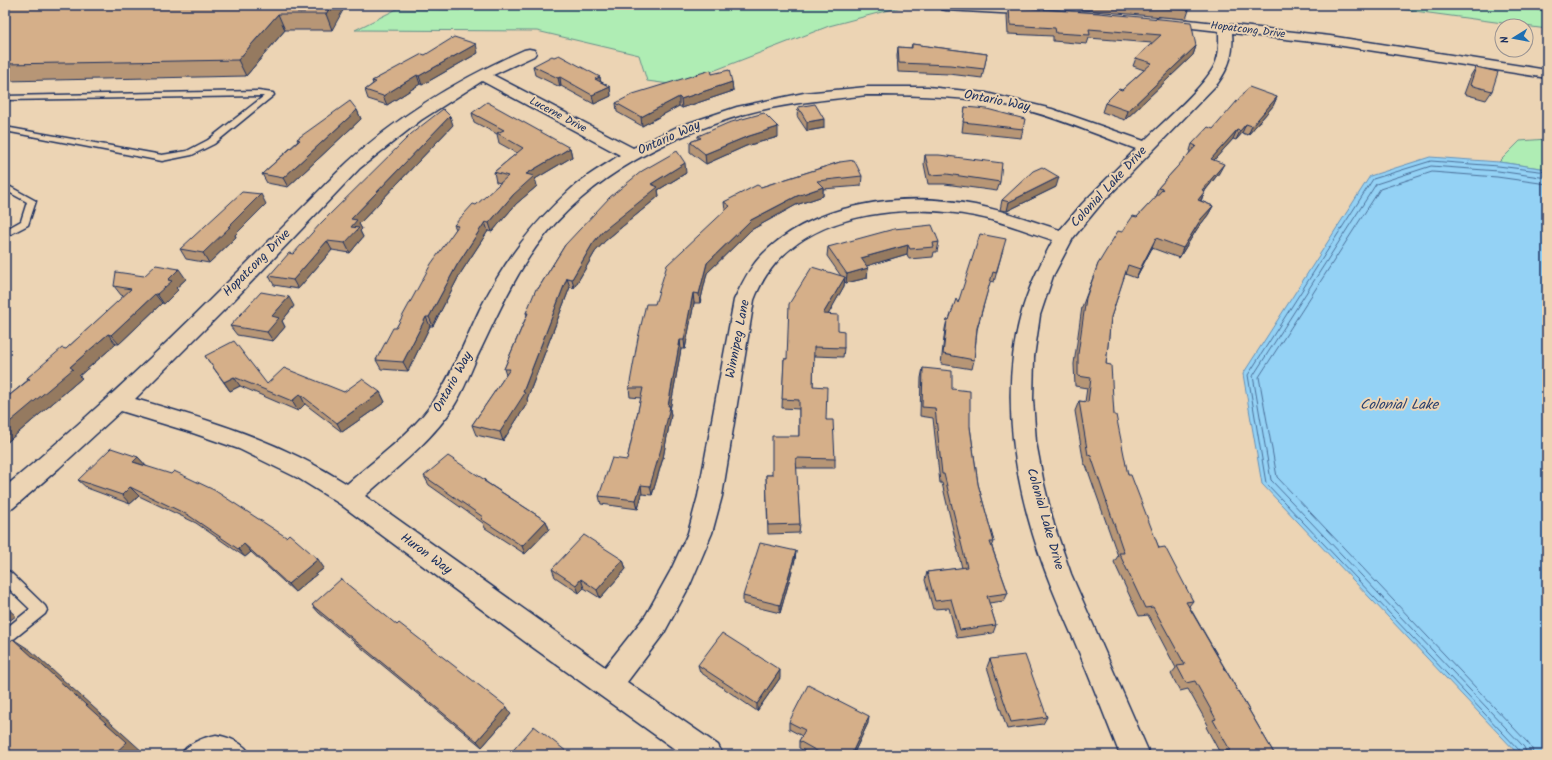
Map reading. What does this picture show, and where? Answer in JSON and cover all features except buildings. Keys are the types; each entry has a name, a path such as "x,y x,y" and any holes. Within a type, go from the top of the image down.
{"street":[{"path":"946,6 1050,12"},
{"name":"Hopatcong Drive","path":"1147,20 1361,44 1547,74"},
{"name":"Colonial Lake Drive","path":"1135,755 1055,563 1034,493 1025,441 1022,394 1024,352 1030,314 1041,281 1064,238 1077,220 1213,80 1221,69 1226,57 1225,28"},
{"name":"Hopatcong Drive","path":"5,501 118,402 171,351 354,165 407,121 438,100 482,75 529,53"},
{"name":"Lucerne Drive","path":"482,75 633,155"},
{"name":"Ontario Way","path":"348,497 424,428 442,407 502,285 517,260 538,232 562,207 587,185 633,155 660,140 691,127 756,106 824,94 894,90 954,93 1018,104 1050,113 1147,147"},
{"name":"Winnipeg Lane","path":"608,685 655,624 681,577 700,533 710,496 744,300 753,280 766,263 782,247 820,224 854,213 892,206 919,205 946,206 974,210 1001,217 1064,238"},
{"name":"Huron Way","path":"118,402 232,437 284,460 325,481 533,632 708,755"}],"lane":[{"path":"5,98 238,93 270,95 211,142 189,153 162,158 5,129"},
{"path":"5,187 32,201 25,223 5,234"},
{"path":"5,576 40,610 5,637"},
{"path":"189,755 207,744 227,744 242,755"}],"green space":[{"path":"476,5 908,5 829,26 677,85 647,81 639,55 537,31 355,30 397,9 459,10"},
{"path":"1370,5 1501,5 1547,11 1547,29 1534,27 1534,18 1494,18 1494,22"},
{"path":"1547,139 1547,169 1499,162 1520,141"}],"water":[{"name":"Colonial Lake","path":"1430,157 1499,162 1547,169 1547,755 1519,755 1262,484 1243,374 1370,176"}]}
